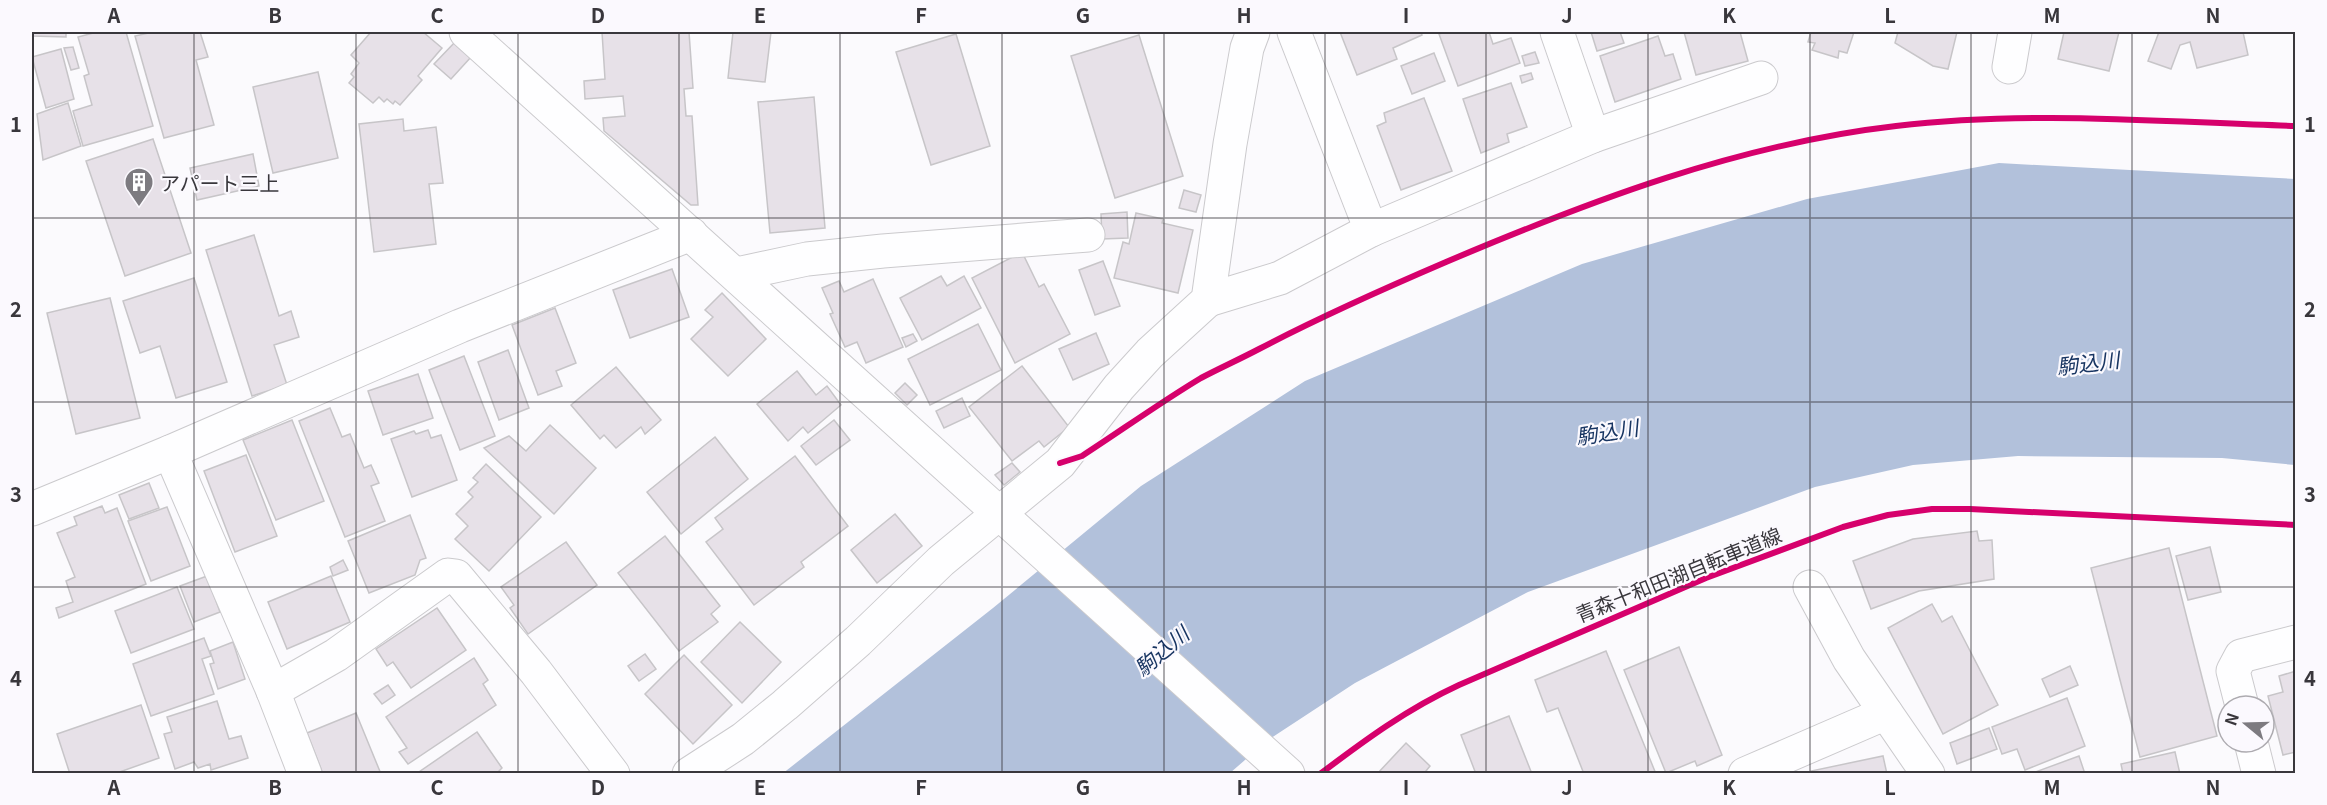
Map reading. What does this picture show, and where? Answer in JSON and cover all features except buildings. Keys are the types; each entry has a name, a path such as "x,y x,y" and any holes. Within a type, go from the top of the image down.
{"street":[{"path":"466,32 737,274 1288,774"},
{"path":"1208,300 1232,133 1247,48 1253,32"},
{"path":"1294,32 1371,230"},
{"path":"1557,32 1593,136"},
{"path":"2009,67 2015,32"},
{"path":"689,774 743,739 785,705 858,641 941,561 1009,522 1060,463 1119,387 1150,354 1208,300 1280,278 1371,230 1593,136 1761,78"},
{"path":"32,509 170,452 460,326 692,234"},
{"path":"737,274 829,256 1088,235"},
{"path":"170,452 273,692 305,774"},
{"path":"273,692 336,655 448,575 456,576 536,672 613,774"},
{"path":"1810,587 1850,659 1928,774"},
{"path":"2239,694 2233,671 2241,656 2295,642"},
{"path":"1745,774 1886,713"},
{"path":"2254,754 2259,774"}],"water":[{"name":"駒込川","path":"1999,163 2295,179 2295,465 2222,458 2018,456 1913,465 1815,487 1528,592 1355,683 1268,740 1230,773 782,774 993,608 1141,486 1305,381 1582,264 1807,199"}],"cycle path":[{"path":"1060,463 1082,456 1201,378 1352,304 1500,239 1610,197 1723,161 1780,146 1837,135 1946,121 2096,118 2296,126"},
{"name":"青森十和田湖自転車道線","path":"1320,774 1404,715 1459,685 1706,578 1843,527 1888,515 1932,509 1970,509 2296,525"}],"place":[{"name":"アパート三上","path":"139,208"}]}
